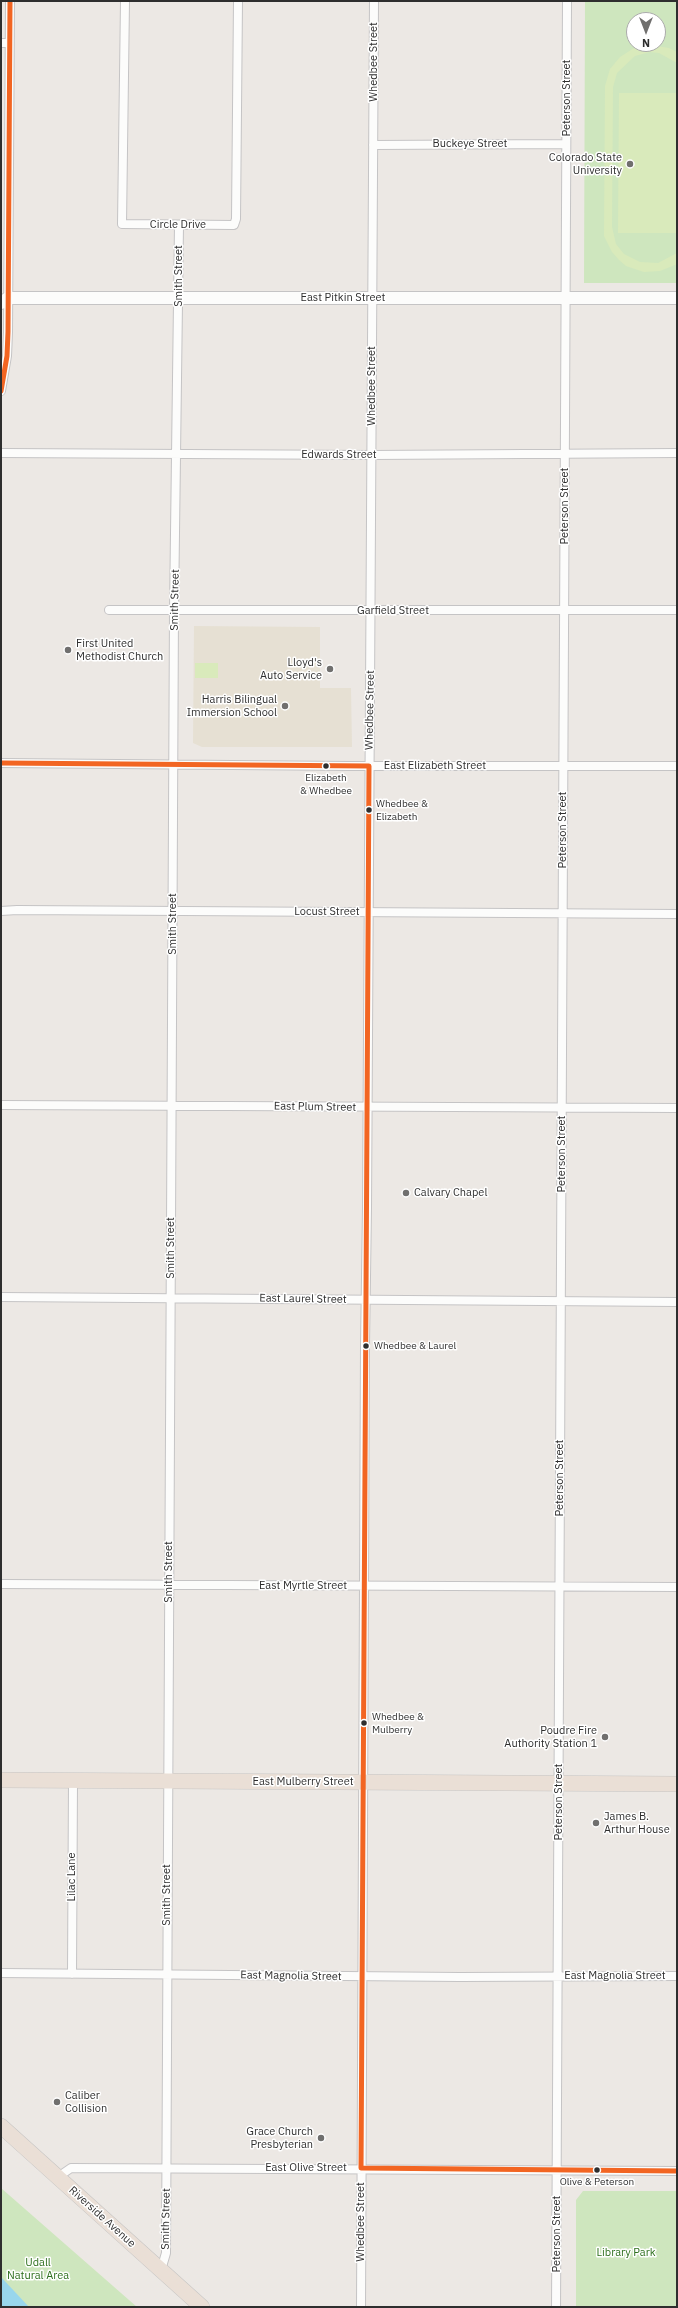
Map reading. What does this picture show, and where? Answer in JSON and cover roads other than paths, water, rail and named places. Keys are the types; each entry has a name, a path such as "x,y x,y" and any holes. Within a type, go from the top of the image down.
{"highway":[{"name":"East Mulberry Street","path":"1,1780 677,1784"},
{"name":"Riverside Avenue","path":"1,2126 202,2307"}],"street":[{"path":"1,391 7,356 3,298 5,43 10,1"},
{"name":"Circle Drive","path":"125,1 122,224 179,225 234,225 236,219 238,1"},
{"name":"Whedbee Street","path":"361,2307 360,2168 363,1586 368,1108 369,766 372,611 374,1"},
{"name":"Peterson Street","path":"556,2307 567,1"},
{"name":"Buckeye Street","path":"373,145 566,144"},
{"name":"Smith Street","path":"161,2270 166,2253 170,1298 175,765 174,610 179,225"},
{"name":"East Pitkin Street","path":"3,298 677,298"},
{"name":"Edwards Street","path":"1,453 372,455 677,453"},
{"name":"Garfield Street","path":"109,610 677,610"},
{"name":"East Elizabeth Street","path":"1,762 175,765 677,766"},
{"name":"Locust Street","path":"1,912 173,911 677,914"},
{"name":"East Plum Street","path":"1,1105 368,1108 677,1108"},
{"name":"East Laurel Street","path":"1,1297 677,1302"},
{"name":"East Myrtle Street","path":"1,1584 677,1587"},
{"name":"Lilac Lane","path":"72,1974 73,1781"},
{"name":"East Magnolia Street","path":"1,1973 362,1976 677,1976"},
{"name":"East Olive Street","path":"58,2177 71,2168 360,2168 677,2171"}],"water":[{"path":"1,2277 29,2307 1,2307"}],"place":[{"name":"Colorado State University","path":"630,164"},
{"name":"First United Methodist Church","path":"68,650"},
{"name":"Lloyd's Auto Service","path":"330,669"},
{"name":"Harris Bilingual Immersion School","path":"285,706"},
{"name":"Elizabeth & Whedbee","path":"326,766"},
{"name":"Whedbee & Elizabeth","path":"369,810"},
{"name":"Calvary Chapel","path":"406,1193"},
{"name":"Whedbee & Laurel","path":"366,1346"},
{"name":"Whedbee & Mulberry","path":"364,1723"},
{"name":"Poudre Fire Authority Station 1","path":"605,1737"},
{"name":"James B. Arthur House","path":"596,1823"},
{"name":"Caliber Collision","path":"57,2102"},
{"name":"Grace Church Presbyterian","path":"321,2138"},
{"name":"Olive & Peterson","path":"597,2170"}],"park label":[{"name":"Library Park","path":"626,2253"},
{"name":"Udall Natural Area","path":"38,2269"}]}
